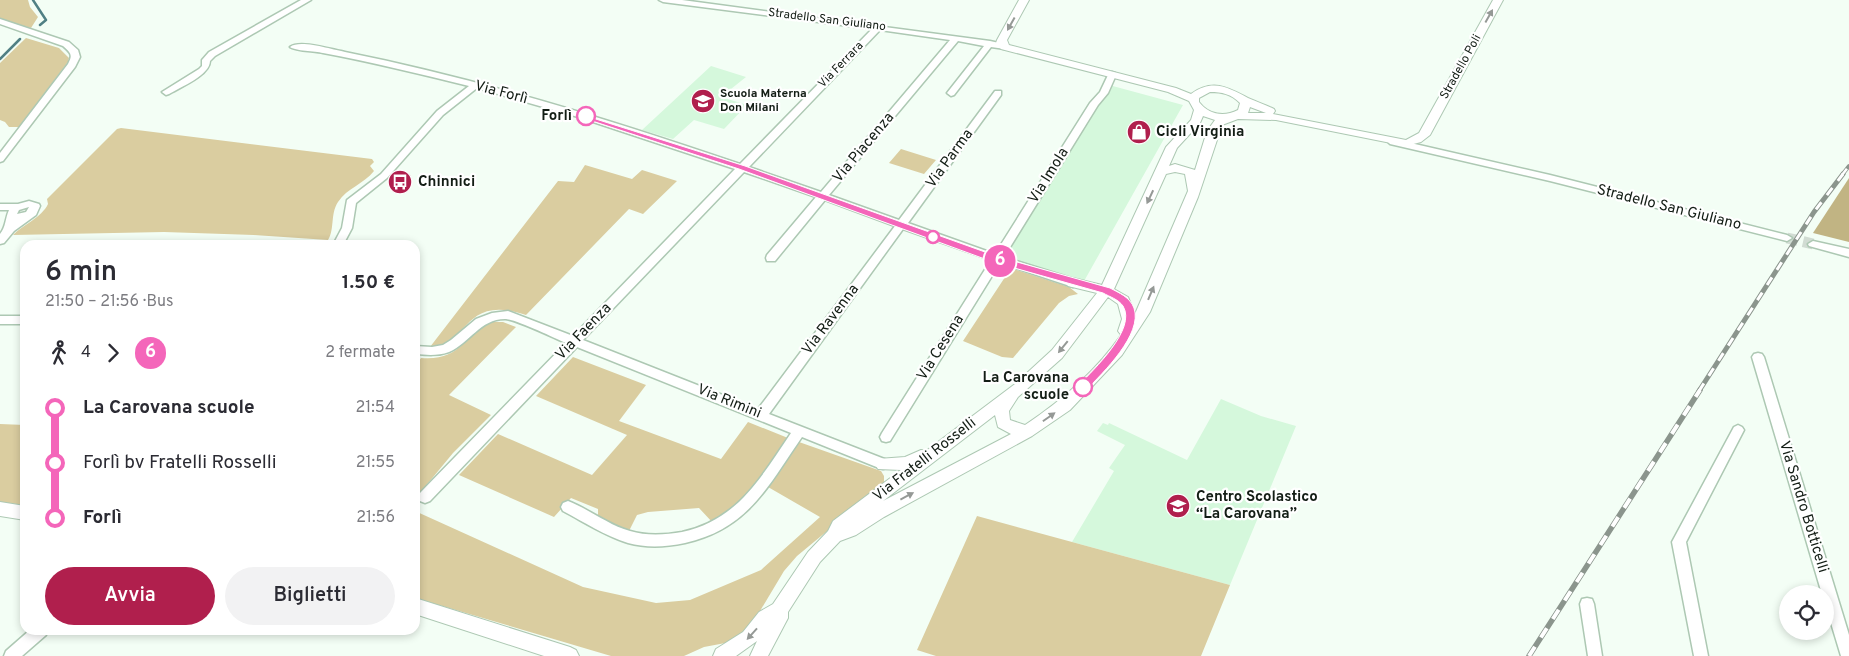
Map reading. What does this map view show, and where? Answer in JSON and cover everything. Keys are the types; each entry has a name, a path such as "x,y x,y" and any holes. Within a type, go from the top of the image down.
{"street":[{"path":"166,92 202,71 206,66 206,60 212,54 307,0"},
{"name":"Stradello San Giuliano","path":"663,0 990,43 1172,90 1215,117 1276,117 1550,178 1787,238"},
{"path":"1005,47 1002,41 1024,0"},
{"name":"Stradello Poli","path":"1424,135 1498,0"},
{"path":"0,21 66,44 75,52 75,61 0,159"},
{"path":"0,27 25,31"},
{"name":"Via Ferrara","path":"742,168 878,27"},
{"name":"Via Piacenza","path":"771,258 956,38"},
{"path":"951,92 990,43"},
{"name":"Via Forlì","path":"294,48 317,48 474,86 597,120 742,168 996,260 1073,283"},
{"name":"Via Imola","path":"996,260 1094,103 1104,93 1110,92 1117,76"},
{"name":"Stradello San Giuliano","path":"1133,80 1202,91 1210,89 1228,91 1254,106 1307,121 1506,163 1550,178"},
{"path":"341,240 347,228 351,202 384,176 440,113 474,86"},
{"name":"Via Fratelli Rosselli","path":"719,656 749,638 765,618 779,610 814,557 834,536 839,526 966,427 1020,388 1057,354 1094,309 1106,290 1163,171 1172,147 1196,121 1196,104 1202,91"},
{"name":"Via Parma","path":"902,225 998,93"},
{"path":"1236,116 1245,109 1243,100"},
{"name":"Via Fratelli Rosselli","path":"834,536 850,530 878,512 1027,432 1065,406 1117,351 1142,312 1192,197 1213,131 1218,123 1236,116"},
{"path":"1412,142 1424,135 1439,148"},
{"name":"Stradello San Giuliano","path":"1368,137 1412,142"},
{"name":"Stradello San Giuliano","path":"1458,152 1491,165"},
{"name":"Via Faenza","path":"425,497 742,168"},
{"name":"Via Fratelli Rosselli","path":"1163,171 1175,168 1190,172 1193,180 1192,197"},
{"path":"0,207 17,218 26,215 0,241"},
{"path":"10,213 10,229"},
{"name":"Via Ravenna","path":"761,415 902,225"},
{"path":"1088,285 1106,277 1124,241 1130,240"},
{"path":"1813,244 1849,253"},
{"name":"Via Cesena","path":"886,437 996,260"},
{"path":"1073,283 1106,290 1122,299 1129,308 1130,320 1117,351"},
{"path":"1073,283 1090,294 1094,309"},
{"name":"Via Rimini","path":"420,351 429,353 448,349 478,321 499,315 508,315 882,464"},
{"path":"0,320 20,320"},
{"name":"Via Sandro Botticelli","path":"1758,357 1848,656"},
{"name":"Via Fratelli Rosselli","path":"1020,388 1002,410 1001,418 1008,427 1027,432"},
{"path":"887,490 888,476 882,464 907,463 918,458 960,426 966,427"},
{"path":"1701,656 1679,542 1738,430"},
{"path":"568,507 623,535 638,539 671,539 699,535 721,526 736,516 752,498 799,431"},
{"path":"0,509 20,511"},
{"path":"1587,604 1595,656"},
{"path":"420,608 570,656"},
{"name":"Via Fratelli Rosselli","path":"759,656 779,618 779,610"},
{"path":"10,656 35,635"}],"shaded area":[{"path":"0,0 28,0 30,7 38,17 31,28 0,19"},
{"path":"26,38 59,48 69,58 68,62 19,127 9,127 0,120 0,63"},
{"name":"Scuola Materna Don Milani","path":"711,66 746,77 721,97 747,105 724,129 694,120 673,139 642,130"},
{"path":"1109,85 1183,105 1083,283 1002,259"},
{"path":"117,129 372,159 374,162 370,166 374,171 346,193 338,202 334,211 328,240 164,232 13,235 37,217 48,204 47,199"},
{"path":"901,149 936,160 924,174 889,163"},
{"path":"585,165 632,179 642,170 677,181 643,214 629,209 526,315 505,310 489,311 477,316 443,345 430,347 558,181 574,182"},
{"path":"1849,178 1849,242 1813,233"},
{"path":"1011,268 1069,287 1078,294 1069,296 1059,303 1013,358 1002,357 963,341"},
{"path":"490,322 503,322 516,327 449,395 491,415 453,453 420,493 420,359 445,356 453,352"},
{"path":"573,357 646,385 619,421 721,459 748,422 788,438 740,505 713,523 699,508 648,512 637,515 629,531 598,518 598,509 571,498 554,517 459,475 498,434 592,475 627,435 536,396"},
{"name":"Centro Scolastico “La Carovana”","path":"1221,399 1261,416 1296,426 1230,585 1072,542 1114,471 1109,468 1125,445 1097,431 1103,423 1108,425 1109,423 1187,460"},
{"path":"0,424 20,425 20,504 0,502"},
{"path":"799,442 881,471 884,476 884,484 797,556 784,571 751,626 736,641 704,647 684,656 611,656 420,599 420,513 583,587 656,603 690,600 761,570 820,517 768,487"},
{"path":"977,516 1230,585 1201,656 936,656 917,650"}],"waterway":[{"path":"33,0 46,20 40,25"},
{"path":"0,59 20,39"}],"tunnel":[{"path":"1787,238 1813,244"}],"railway":[{"path":"1842,175 1849,166"},
{"path":"1699,391 1814,212 1843,174"},
{"path":"1529,656 1700,390"}],"bus line":[{"name":"6","path":"586,116 742,168 996,260 1073,283 1106,290 1122,299 1129,308 1130,320 1117,351 1083,387"}],"place":[{"name":"Scuola Materna Don Milani","path":"703,101"},
{"name":"Forlì","path":"586,116"},
{"name":"Cicli Virginia","path":"1139,132"},
{"name":"Chinnici","path":"400,182"},
{"name":"La Carovana scuole","path":"1083,387"},
{"name":"Centro Scolastico “La Carovana”","path":"1178,506"}]}
